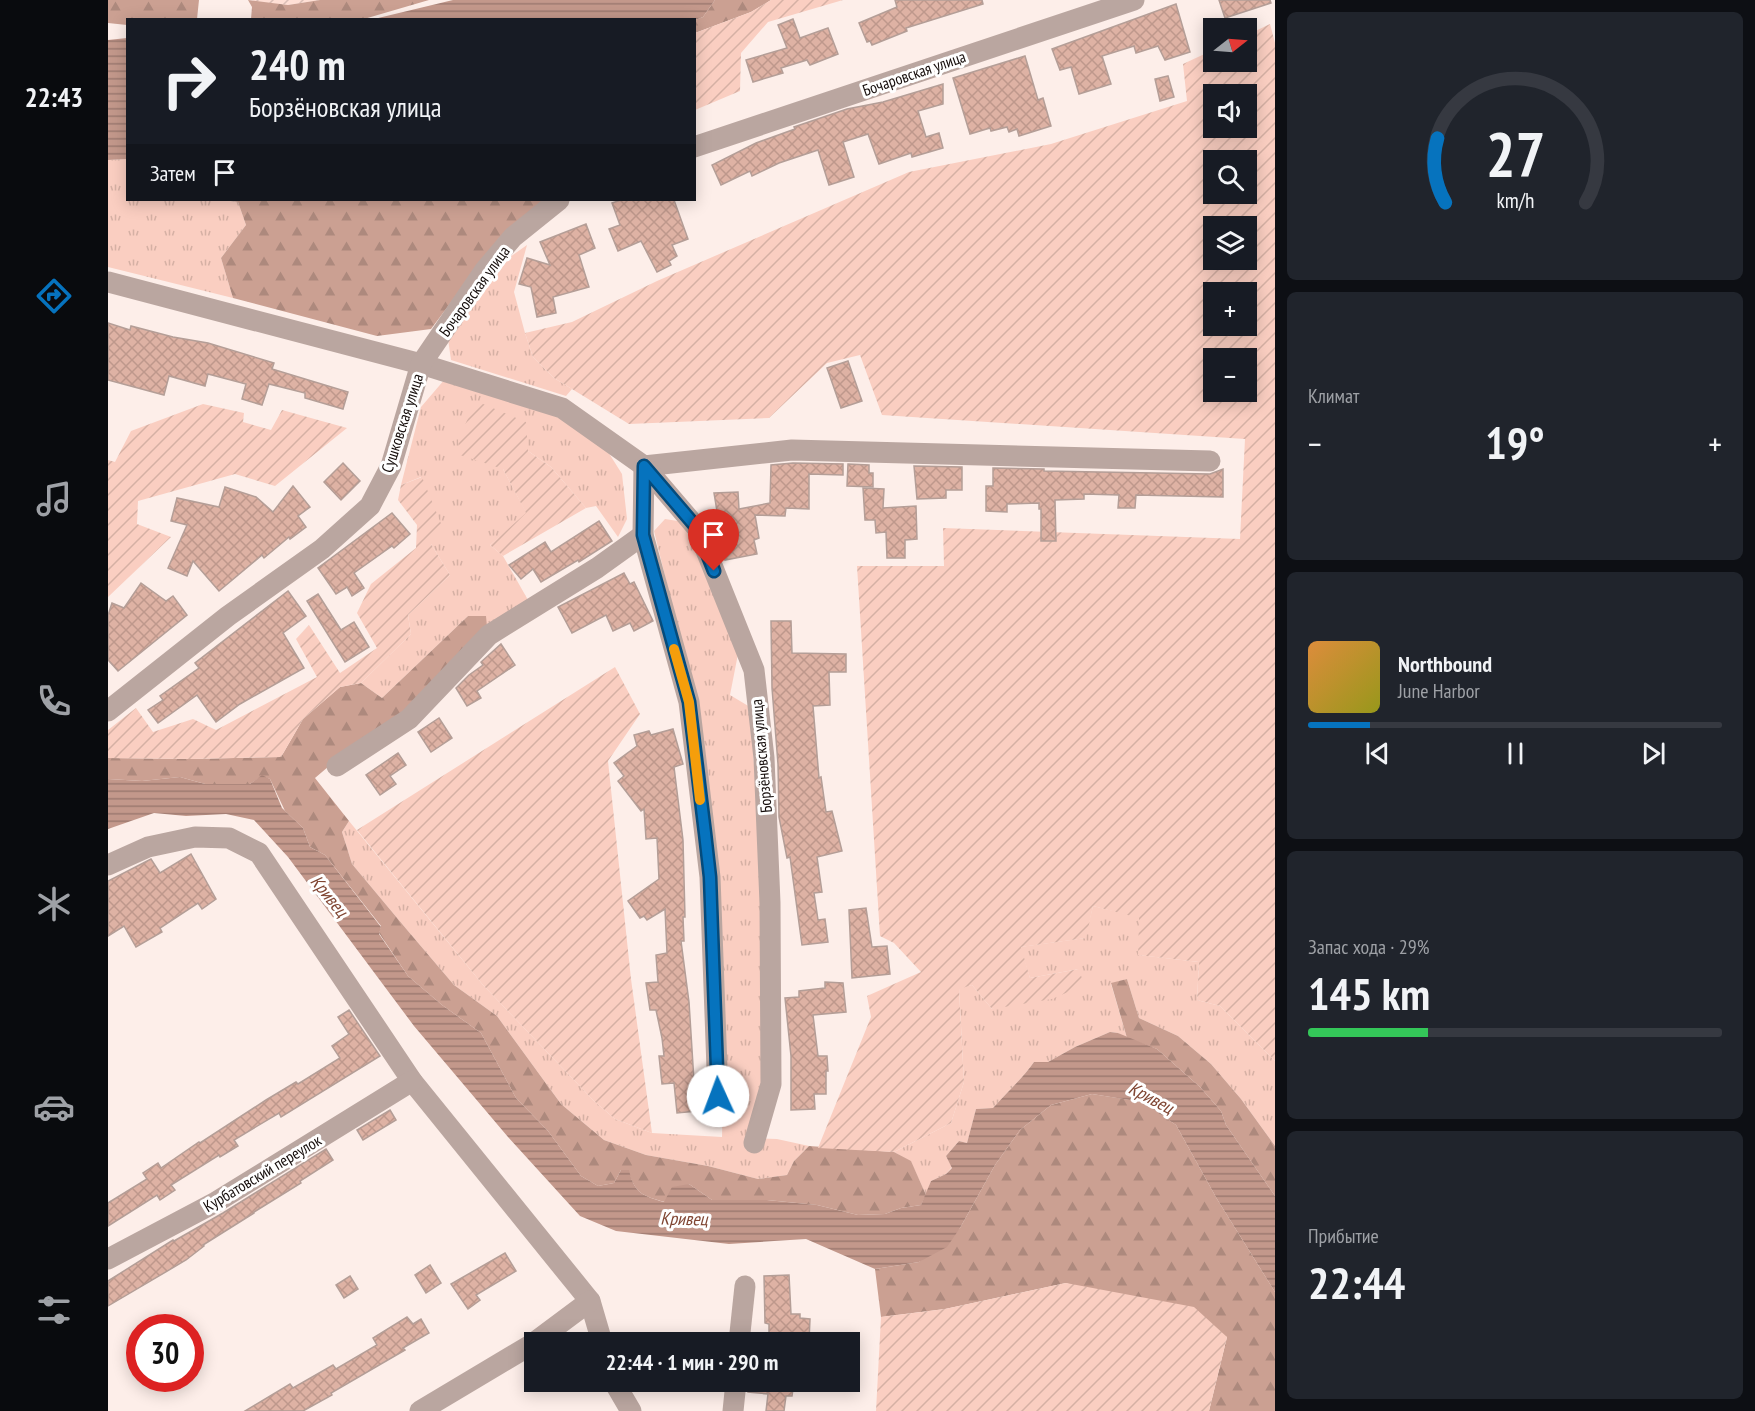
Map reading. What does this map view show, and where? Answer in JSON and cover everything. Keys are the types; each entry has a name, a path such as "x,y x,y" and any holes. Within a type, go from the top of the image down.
{"street":[{"name":"Бочаровская улица","path":"696,146 1134,0"},
{"name":"Бочаровская улица","path":"422,364 485,270 513,237 558,201"},
{"name":"Сушковская улица","path":"108,282 422,364 391,466 370,506 322,549 228,616 108,711"},
{"name":"Борзёновская улица","path":"422,364 562,408 644,466 697,528 754,670 764,758 770,903 771,1084 754,1143"},
{"path":"718,1096 710,877 689,702 643,535 644,466 792,450 1210,461"},
{"path":"337,766 409,718 489,635 597,568 643,535"},
{"path":"108,865 148,847 195,837 229,838 259,853 412,1081 590,1301 599,1332"},
{"name":"Курбатовский переулок","path":"108,1259 216,1203 412,1081"},
{"path":"741,1332 745,1286"},
{"path":"549,1332 590,1301"},
{"path":"420,1411 524,1349"},
{"path":"620,1392 631,1411"},
{"path":"733,1411 735,1392"}],"shaded area":[{"path":"253,0 320,0 288,5 254,2"}],"green space":[{"path":"108,0 199,0 197,18 126,18 126,25 108,23"},
{"path":"248,0 288,5 320,0 429,0 367,18 251,18 252,7"},
{"path":"715,0 771,0 751,12 696,33 696,20 703,17"},
{"path":"771,0 843,0 768,22 741,53 740,91 696,110 696,33 751,12"},
{"path":"1270,24 1275,43 1275,1061 1220,1006 1197,1000 1199,962 1138,955 1139,918 1093,906 1086,938 1021,947 1030,978 1079,969 1084,985 1052,999 992,1009 972,985 959,989 964,1082 951,1123 894,1152 818,1148 871,1017 867,996 921,972 894,943 880,936 857,566 944,566 943,528 1240,539 1245,439 882,415 860,355 827,363 769,418 629,424 554,378 533,357 525,333 572,322 657,281 909,172 1051,144 1187,101 1183,64 1203,55 1203,72 1257,72 1257,30"},
{"path":"126,159 126,201 238,202 246,225 221,258 233,298 108,267 108,160"},
{"path":"230,201 543,201 500,237 431,329 377,336 233,298 221,258 246,225 238,202"},
{"path":"527,245 514,292 533,357 554,378 572,389 566,396 451,360 448,339 510,257"},
{"path":"445,379 558,413 605,447 622,474 627,519 618,537 596,506 586,508 551,467 528,451 503,469 527,514 490,545 503,556 528,600 487,627 468,616 382,698 361,683 411,634 408,615 450,575 431,544 421,477 401,485 421,407"},
{"path":"476,401 526,422 528,451 551,467 586,508 503,556 490,545 526,513 503,469 460,455 458,440"},
{"path":"203,404 244,413 243,422 271,430 282,410 347,428 275,486 235,474 138,501 137,524 171,537 108,597 108,460 115,462 131,431"},
{"path":"422,477 442,526 431,544 450,575 408,615 411,634 361,683 340,687 303,719 281,757 108,758 108,730 136,708 153,732 193,719 216,730 317,677 296,639 309,625 340,673 377,648 357,613 371,584 416,548 417,525 398,500 401,485"},
{"path":"665,519 684,522 738,654 730,695 750,707 764,910 764,1082 747,1138 777,1139 809,1146 794,1161 787,1175 758,1179 708,1166 646,1155 604,1140 561,1104 497,1016 454,985 408,931 352,864 342,832 349,821 483,985 594,1101 615,1119 652,1133 722,1137 723,1086 695,699 654,531"},
{"path":"468,616 486,616 487,627 396,719 349,749 315,778 349,821 342,832 352,864 454,985 497,1016 561,1104 604,1140 646,1155 708,1166 758,1179 787,1175 794,1161 809,1146 894,1152 911,1161 926,1195 921,1205 901,1208 885,1214 858,1215 817,1205 767,1200 712,1200 689,1184 665,1202 650,1198 640,1192 628,1170 621,1170 614,1183 598,1186 581,1176 548,1131 516,1098 481,1033 442,1005 408,976 379,933 381,926 325,855 310,847 303,828 285,811 270,779 262,776 250,784 205,784 180,777 142,781 108,779 108,758 281,757 303,719 340,687 361,683 382,698"},
{"path":"615,667 640,714 608,761 631,979 652,1133 615,1119 594,1101 483,985 357,830"},
{"path":"1093,906 1139,917 1139,955 1199,962 1197,1000 1220,1006 1275,1061 1275,1146 1241,1099 1211,1064 1178,1036 1139,1018 1127,979 1111,984 1127,1038 1110,1032 1048,1062 1034,1062 993,1108 976,1109 967,1143 959,1141 946,1156 952,1167 946,1174 931,1181 926,1195 911,1162 894,1152 951,1123 964,1082 959,988 972,985 992,1009 1079,969 1030,978 1020,947 1085,938"},
{"path":"1127,979 1139,1018 1178,1036 1211,1064 1241,1099 1275,1146 1275,1196 1226,1125 1221,1111 1200,1087 1157,1049 1127,1038 1111,983"},
{"path":"1092,1094 1143,1102 1176,1125 1217,1199 1275,1292 1275,1411 1209,1411 1227,1337 1066,1283 945,1309 881,1317 875,1269 919,1262 960,1228 995,1165 1020,1130 1051,1105"},
{"path":"1066,1283 1194,1307 1227,1337 1209,1411 876,1411 881,1317 945,1309"}],"water":[{"path":"453,0 715,0 703,17 696,20 378,18"},
{"path":"126,38 126,159 108,160 108,40"},
{"name":"Кривец","path":"262,775 270,779 282,808 303,828 310,847 325,855 381,927 379,934 408,976 442,1005 481,1033 516,1098 548,1131 581,1176 598,1186 614,1183 621,1170 629,1170 640,1192 664,1202 672,1187 689,1184 712,1200 767,1200 817,1205 858,1215 885,1214 901,1208 921,1205 931,1181 946,1174 952,1168 946,1156 959,1141 967,1143 976,1109 993,1108 1034,1062 1048,1062 1110,1032 1118,1033 1157,1049 1200,1087 1221,1111 1226,1125 1275,1196 1275,1292 1217,1199 1176,1125 1142,1102 1092,1094 1051,1105 1020,1130 995,1165 947,1247 919,1262 875,1269 806,1239 729,1244 616,1231 580,1216 508,1137 414,1026 288,857 254,820 226,814 186,816 154,813 108,829 108,779 142,781 180,777 205,784 250,784"}],"building":[{"path":"895,0 982,0 983,4 906,28 907,31 872,45 870,41 867,42 859,23 897,7"},
{"path":"1219,0 1270,0 1271,3 1225,18"},
{"path":"1176,4 1190,52 1165,60 1158,46 1136,53 1134,46 1102,56 1111,84 1079,94 1071,67 1060,70 1052,49"},
{"path":"793,19 800,38 828,28 838,54 810,65 807,60 781,68 783,73 753,82 746,60 787,48 778,25"},
{"path":"1025,56 1038,100 1043,98 1051,126 1019,136 1017,129 1009,132 1007,127 991,131 990,128 970,134 953,78"},
{"path":"1168,76 1174,97 1160,101 1155,79"},
{"path":"943,84 943,104 918,111 926,137 939,133 943,148 912,157 911,153 879,164 868,134 843,142 854,177 829,185 818,150 779,163 752,176 750,171 721,185 712,165 756,143 795,129 794,127 847,109 883,102"},
{"path":"618,201 674,201 688,239 672,245 677,256 669,261 671,265 657,272 641,241 618,251 609,229 620,225 612,203"},
{"path":"586,224 595,248 579,255 589,287 553,297 556,313 537,317 531,287 519,284 527,258 550,265 540,242"},
{"path":"108,323 130,330 131,326 208,343 274,363 272,369 348,392 343,409 305,398 305,393 269,384 262,405 242,399 246,384 208,374 205,386 169,376 164,395 108,380"},
{"path":"848,361 862,401 841,408 827,368"},
{"path":"343,463 360,481 341,500 324,482"},
{"path":"843,464 843,475 809,474 809,509 786,508 785,516 755,515 759,538 754,540 757,554 725,560 714,493 738,492 739,509 770,503 771,465"},
{"path":"848,464 869,465 869,473 873,473 873,487 847,486"},
{"path":"914,466 962,467 962,490 946,490 946,498 917,499"},
{"path":"993,468 1210,474 1223,469 1223,497 1136,495 1135,508 1118,508 1119,495 1084,494 1084,499 1055,500 1056,541 1041,541 1039,503 1007,504 1007,512 986,511 986,486 993,486"},
{"path":"293,486 310,507 298,516 306,527 290,539 289,537 264,558 262,555 219,591 193,561 187,576 168,568 187,525 171,521 177,498 219,507 225,487 256,497 273,512"},
{"path":"863,488 884,489 883,508 916,506 917,539 905,540 905,558 887,558 886,532 876,533 875,520 865,520"},
{"path":"392,513 410,534 394,548 392,546 354,573 364,588 352,596 347,587 336,594 318,568"},
{"path":"599,521 612,541 541,582 533,569 521,579 509,565 545,542 551,552"},
{"path":"624,573 630,584 634,582 653,621 634,631 630,623 613,631 606,615 572,633 558,607"},
{"path":"141,583 166,601 173,596 187,615 118,671 108,660 108,615 112,603 124,608"},
{"path":"288,591 306,616 283,633 304,668 240,704 216,722 197,695 158,723 148,710 163,700 160,696 199,668 195,663"},
{"path":"318,594 341,630 354,622 369,647 345,662 307,601"},
{"path":"771,621 791,621 792,653 846,654 846,672 829,672 830,705 813,706 819,778 821,777 826,812 832,811 842,851 817,857 822,892 814,893 818,920 825,919 828,942 802,945 790,857 787,858 779,817"},
{"path":"501,644 515,665 477,691 481,698 467,706 456,688 483,665 481,662"},
{"path":"439,718 452,738 431,752 418,732"},
{"path":"673,729 683,764 674,767 683,840 685,917 683,917 684,941 681,941 689,1002 697,1111 677,1113 674,1083 662,1084 659,1056 664,1056 662,1038 656,1010 650,1010 646,983 658,982 656,955 667,953 665,909 647,920 644,916 640,918 628,901 659,879 657,838 646,839 644,809 641,811 618,781 624,776 614,763 637,746 634,735 649,731 651,735"},
{"path":"398,753 406,765 390,776 396,784 380,795 366,775"},
{"path":"191,854 216,899 202,909 198,903 160,928 162,932 136,947 124,926 108,936 108,881 151,859 160,873"},
{"path":"866,908 872,947 887,946 890,974 852,978 849,910"},
{"path":"825,982 843,983 846,1012 813,1015 818,1056 827,1056 826,1094 814,1094 815,1109 791,1110 791,1056 785,998 799,997 799,991 825,988"},
{"path":"349,1010 380,1056 281,1117 279,1113 234,1140 238,1146 171,1185 175,1190 160,1200 157,1195 108,1226 108,1203 147,1179 143,1173 158,1163 161,1168 266,1100 296,1082 298,1084 340,1058 332,1046 349,1034 338,1017"},
{"path":"390,1110 396,1120 363,1140 357,1130"},
{"path":"326,1149 333,1160 203,1245 186,1260 108,1306 108,1281"},
{"path":"505,1253 516,1271 476,1295 480,1300 468,1309 451,1284"},
{"path":"430,1265 441,1283 426,1293 415,1275"},
{"path":"789,1275 791,1314 800,1314 800,1318 810,1319 809,1332 769,1332 769,1324 765,1323 764,1276"},
{"path":"350,1276 358,1289 344,1298 336,1285"},
{"path":"407,1317 413,1324 421,1319 429,1333 403,1348 405,1350 331,1393 332,1395 303,1411 245,1411 290,1384 293,1388 333,1365 336,1369 377,1345 373,1338"},
{"path":"748,1392 793,1392 792,1396 786,1396 784,1411 766,1411 768,1394"}],"slow traffic":[{"path":"674,649 689,702 700,800"}],"route":[{"path":"714,571 697,528 644,466 643,535 689,702 705,833 710,877 718,1096"}]}
